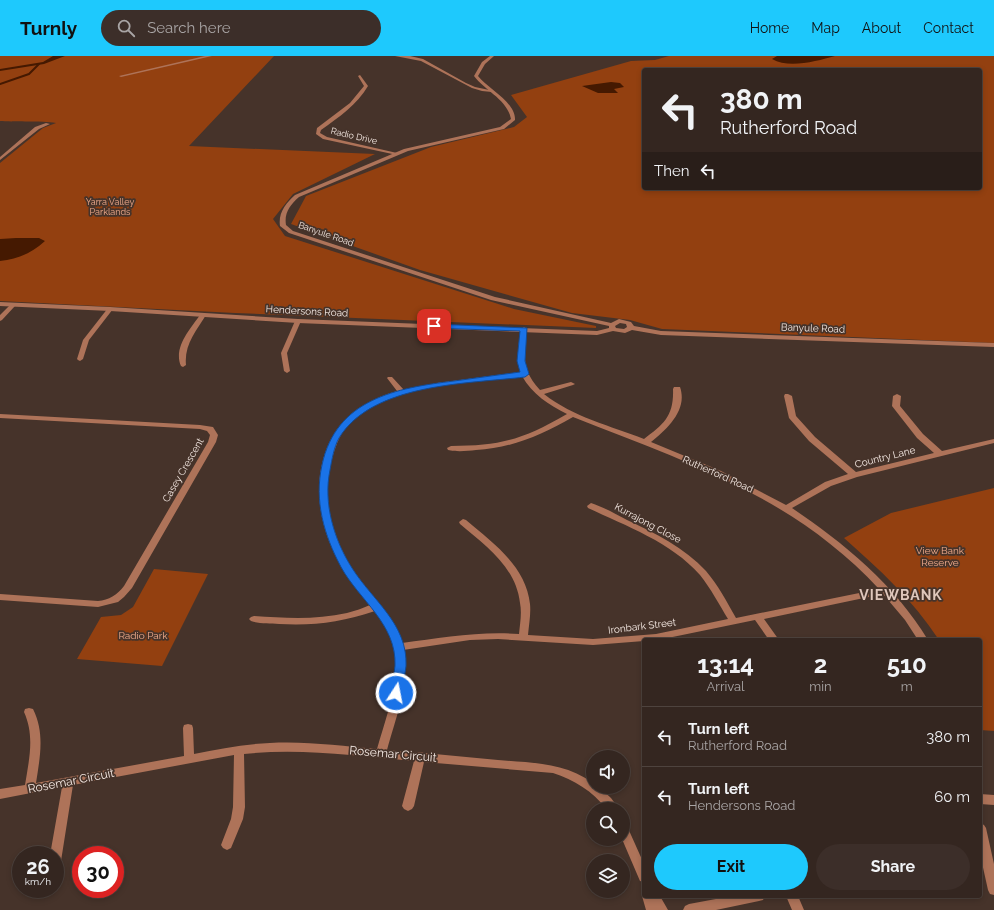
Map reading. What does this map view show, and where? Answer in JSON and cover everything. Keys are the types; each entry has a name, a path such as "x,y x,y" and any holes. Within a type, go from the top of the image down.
{"street":[{"path":"121,76 210,56"},
{"path":"397,56 420,59 465,85 484,91 492,91"},
{"name":"Banyule Road","path":"492,56 483,63 476,76 480,82 492,91 513,114 513,119 502,128 424,145 395,154 297,196 288,204 281,219 283,226 291,232 493,300 612,327"},
{"name":"Radio Drive","path":"354,77 362,76 366,86 364,90 354,101 319,129 318,134 325,138 395,154"},
{"path":"0,159 37,128 48,124"},
{"name":"Hendersons Road","path":"0,304 110,309 298,321 597,333 612,327"},
{"path":"0,319 13,305"},
{"path":"80,359 86,340 110,309"},
{"path":"183,365 182,356 185,342 203,315"},
{"path":"287,371 284,353 298,321"},
{"path":"616,322 626,322 631,325 631,328 621,331 612,327 616,322"},
{"name":"Banyule Road","path":"631,328 662,333 994,345"},
{"name":"Rutherford Road","path":"524,329 521,361 529,382 539,393 561,409 724,476 786,508 834,543 885,591 901,608 922,638"},
{"path":"382,753 399,678 400,656 387,619 357,584 337,550 329,531 325,512 324,478 330,451 342,427 362,409 376,401 401,391 525,374"},
{"path":"390,378 401,391"},
{"path":"539,393 571,384"},
{"path":"644,443 662,429 674,415 678,401 677,389"},
{"path":"788,396 792,416 812,439 854,475"},
{"path":"897,396 896,406 920,436 940,454"},
{"path":"451,448 479,448 521,441 544,431 572,414"},
{"name":"Casey Crescent","path":"0,416 200,427 210,429 214,435 212,442 119,598 108,603 98,604 0,597"},
{"name":"Country Lane","path":"786,508 828,484 854,475 994,441"},
{"name":"Kurrajong Close","path":"591,506 659,540 688,558 700,570 734,622"},
{"path":"463,522 500,555 516,574 521,584 526,604 523,637"},
{"name":"Ironbark Street","path":"648,638 885,591"},
{"path":"254,619 299,621 326,620 344,617 376,607"},
{"path":"758,617 773,638"},
{"name":"Ironbark Street","path":"398,647 470,637 523,637 565,641 622,641 642,639"},
{"path":"29,712 34,720 36,736 30,788"},
{"path":"188,728 189,758"},
{"name":"Rosemar Circuit","path":"0,794 239,750 306,746 553,769 573,776 586,783"},
{"path":"227,845 237,819 239,807 239,750"},
{"path":"408,806 420,756"},
{"path":"57,846 68,781"},
{"name":"Rosemar Circuit","path":"600,794 607,802"},
{"path":"982,799 994,800"},
{"path":"982,845 994,890"},
{"path":"630,846 641,872"},
{"path":"649,898 652,910"},
{"path":"655,898 662,910"},
{"path":"689,910 750,898"},
{"path":"793,898 798,910"},
{"path":"707,910 729,903"}],"green space":[{"name":"Yarra Valley Parklands","path":"0,56 274,56 189,146 375,154 293,194 273,219 285,236 514,309 596,326 596,328 235,313 0,301 0,163 43,128 56,123 0,121"},
{"path":"669,56 994,56 994,343 662,329 630,320 572,313 420,270 291,224 306,196 431,147 514,127 527,117 511,95 631,61 655,60"},
{"name":"View Bank Reserve","path":"994,488 994,731 982,730 982,638 938,638 907,598 883,573 844,538 891,513"},
{"name":"Radio Park","path":"154,569 208,574 162,666 77,659 101,617 121,615 133,607"}],"shaded area":[{"path":"53,56 65,56 44,64 0,71 0,69 43,62"},
{"path":"777,56 835,56 812,62 795,64 779,62 772,59"},
{"path":"611,82 620,83 624,87 614,89 618,93 598,93 582,86"},
{"path":"39,238 45,241 24,255 13,259 0,261 0,239"}],"waterway":[{"path":"0,84 29,74 39,64"}],"district":[{"name":"VIEWBANK","path":"901,595"}],"route":[{"path":"396,693 399,678 400,656 394,633 387,619 357,584 346,567 329,531 323,496 324,478 326,462 335,438 342,427 362,409 376,401 401,391 525,374 521,361 524,329 434,326"}]}
